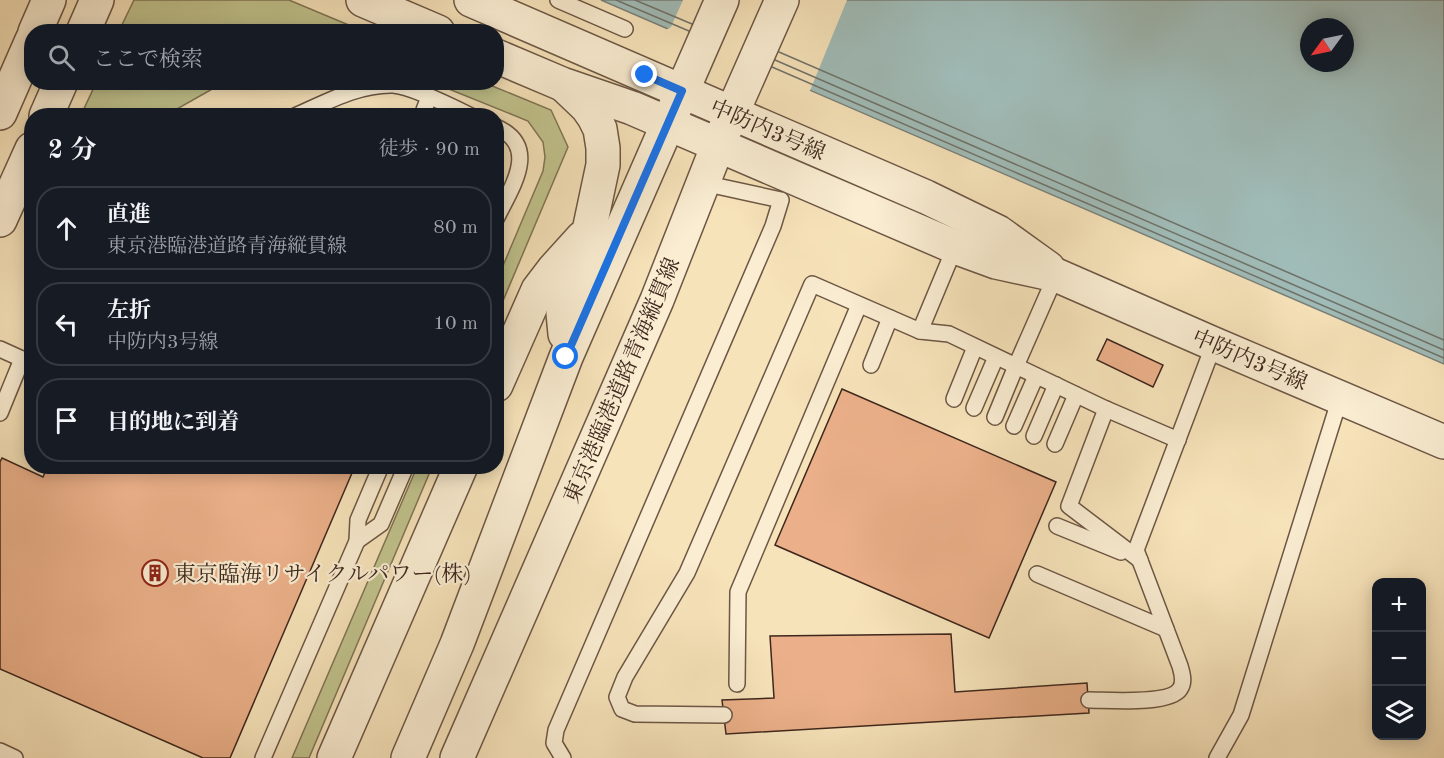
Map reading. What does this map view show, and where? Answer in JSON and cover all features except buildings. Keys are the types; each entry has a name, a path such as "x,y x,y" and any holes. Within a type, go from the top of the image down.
{"street":[{"path":"38,24 49,0"},
{"path":"86,24 97,0"},
{"path":"363,0 419,24"},
{"name":"中防内3号線","path":"471,0 926,197 998,232 1056,274 1444,442"},
{"path":"408,758 457,644 566,357 722,0"},
{"name":"東京港臨港道路青海縦貫線","path":"457,758 657,300 718,145 782,0"},
{"path":"0,113 24,58"},
{"name":"中防内3号線","path":"504,59 562,84 601,96 955,247 996,262 1056,274"},
{"path":"562,84 587,107 600,129 603,140 603,165 589,231 563,313 566,357"},
{"path":"50,108 57,90"},
{"path":"0,220 24,167"},
{"path":"504,367 538,290 589,231"},
{"path":"334,758 458,474"}],"lane":[{"path":"558,0 625,29"},
{"path":"314,108 357,90"},
{"path":"409,90 453,108"},
{"path":"425,108 429,97"},
{"path":"504,132 512,136 520,147 521,158 504,202"},
{"path":"563,758 554,743 556,730 773,226 782,200 704,183"},
{"path":"920,331 955,247"},
{"path":"994,417 1056,274"},
{"path":"724,715 635,714 622,709 617,697 625,677 687,573 812,284 920,331 949,334 1056,386 1178,440"},
{"path":"737,684 738,592 859,305"},
{"path":"871,365 890,318"},
{"path":"1089,700 1155,699 1172,696 1181,688 1183,678 1137,550 1214,344"},
{"path":"954,399 975,347"},
{"path":"0,349 24,360"},
{"path":"974,408 996,357"},
{"path":"0,413 24,367"},
{"path":"1014,426 1035,376"},
{"path":"1034,436 1056,386"},
{"path":"1055,444 1076,395"},
{"path":"1217,758 1241,715 1340,398"},
{"path":"1106,409 1069,506 1140,560"},
{"path":"263,758 357,541 358,520 378,474"},
{"path":"357,541 381,524 403,474"},
{"path":"1057,526 1140,560"},
{"path":"1037,574 1166,629"},
{"path":"0,751 15,758"}],"green space":[{"path":"134,0 289,0 346,24 122,24"},
{"path":"92,90 211,90 179,108 84,108"},
{"path":"451,90 502,90 551,110 568,147 504,298 504,263 543,171 545,157 543,142 528,121 504,111 504,108 496,108"},
{"path":"414,474 429,474 309,758 292,758"}],"water":[{"path":"601,0 1444,0 1444,364"}],"pier":[{"path":"683,0 847,0 809,93 664,31 671,27"}],"place":[{"name":"東京臨海リサイクルパワー(株)","path":"155,573"}],"route":[{"path":"566,357 682,91 645,75"}]}
